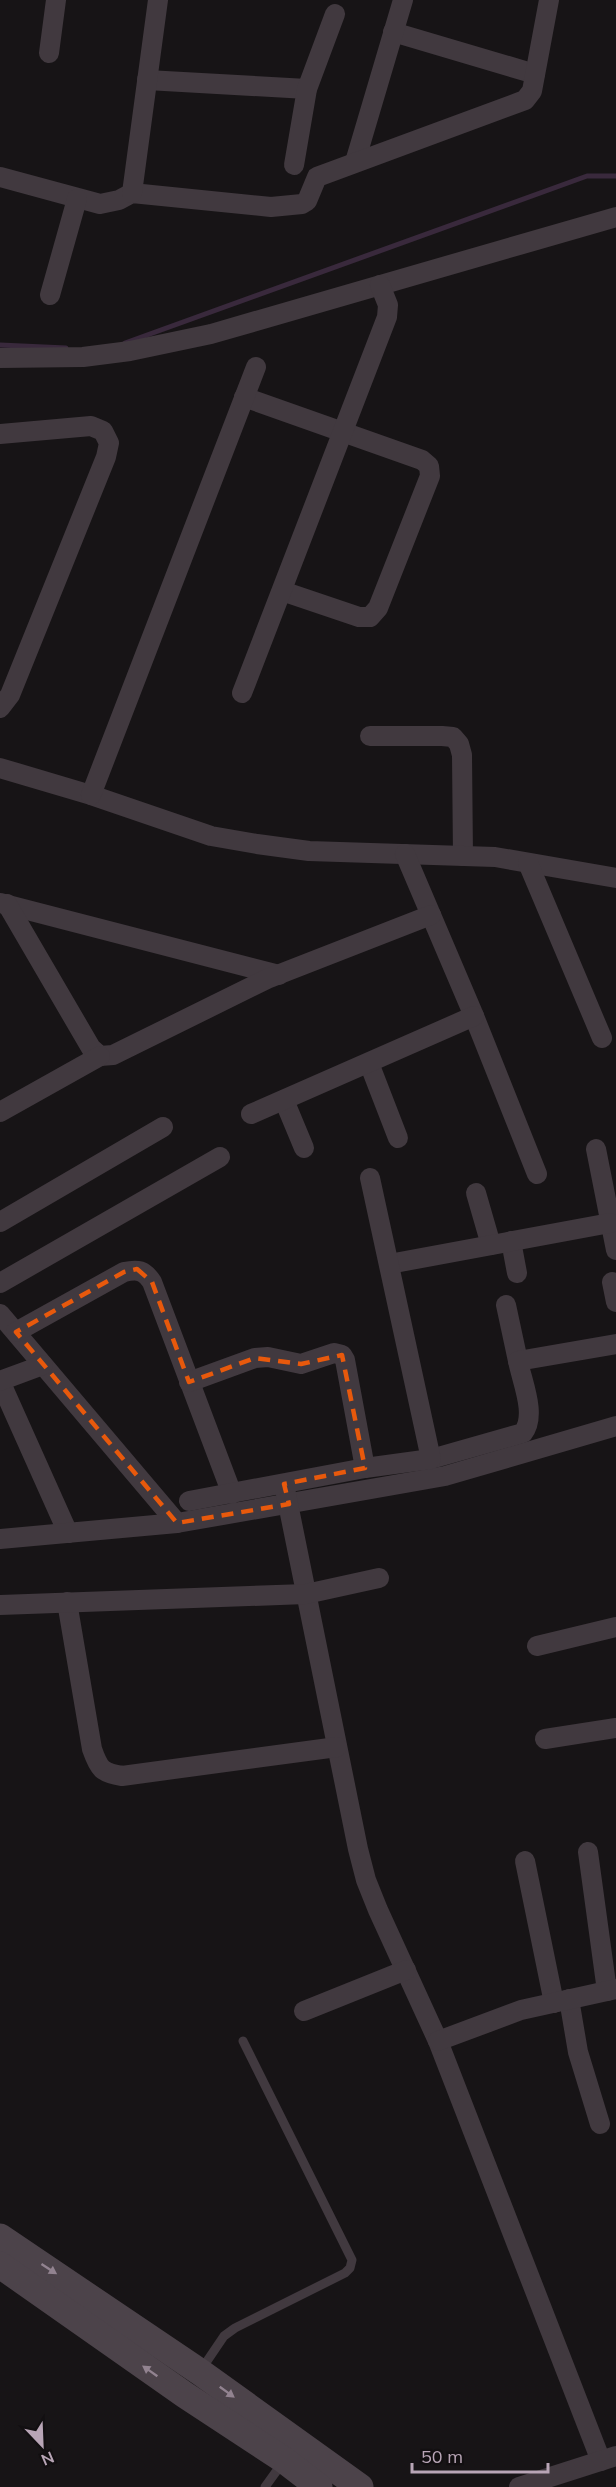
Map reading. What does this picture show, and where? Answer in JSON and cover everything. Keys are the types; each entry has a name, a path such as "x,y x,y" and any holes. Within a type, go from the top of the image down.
{"street":[{"path":"49,53 56,0"},
{"path":"132,193 158,0"},
{"path":"355,162 403,0"},
{"path":"0,177 100,204 119,200 132,193 271,207 302,204 307,201 316,177 525,100 532,91 549,0"},
{"path":"294,165 307,89 334,14"},
{"path":"393,32 536,74"},
{"path":"147,80 307,89"},
{"path":"50,295 77,199"},
{"path":"0,358 83,357 129,351 211,334 616,217"},
{"path":"242,693 344,434 387,317 388,305 380,285"},
{"path":"91,795 256,367"},
{"path":"244,397 422,460 429,466 430,476 378,608 370,617 359,617 282,591"},
{"path":"0,434 91,426 103,431 109,442 106,457 10,695 0,708"},
{"path":"370,736 442,736 453,737 459,744 462,754 464,856"},
{"path":"0,768 91,795 211,836 309,851 495,857 616,878"},
{"path":"405,854 474,1016 537,1174"},
{"path":"528,863 602,1038"},
{"path":"4,904 279,975"},
{"path":"4,904 91,1048 100,1056"},
{"path":"0,1112 100,1056 113,1055 279,975 431,915"},
{"path":"251,1114 474,1016"},
{"path":"369,1063 398,1138"},
{"path":"284,1100 304,1148"},
{"path":"0,1222 163,1127"},
{"path":"596,1149 616,1250"},
{"path":"0,1282 220,1157"},
{"path":"370,1178 431,1459"},
{"path":"476,1193 491,1245"},
{"path":"389,1264 610,1223"},
{"path":"511,1241 517,1273"},
{"path":"16,1332 124,1272 137,1269 146,1273 152,1282 232,1494"},
{"path":"612,1281 616,1302"},
{"path":"189,1501 365,1468 431,1459 523,1432 528,1426 529,1415 506,1305"},
{"path":"0,1314 177,1523"},
{"path":"518,1361 616,1344"},
{"path":"189,1382 255,1358 268,1357 302,1364 334,1353 342,1355 345,1360 365,1468"},
{"path":"43,1365 0,1381 68,1533"},
{"path":"0,1539 177,1523 445,1476 616,1426"},
{"path":"284,1484 366,1880 438,2041 609,2459 519,2487"},
{"path":"0,1605 306,1594 380,1578"},
{"path":"68,1602 92,1749 97,1763 107,1773 122,1776 337,1747"},
{"path":"537,1646 616,1627"},
{"path":"545,1739 616,1728"},
{"path":"438,2041 521,2010 611,1990 588,1852"},
{"path":"525,1861 562,2001 600,2124"},
{"path":"304,2011 406,1970"},
{"path":"0,2237 192,2383 319,2487"},
{"path":"0,2265 356,2486"}],"lane":[{"path":"192,2383 225,2336 235,2328 345,2273 350,2268 352,2260 243,2041"},
{"path":"265,2487 284,2460"}],"highlighted area":[{"path":"137,1269 152,1282 189,1382 255,1358 301,1364 342,1355 365,1468 284,1484 289,1504 177,1523 16,1332 124,1272"}],"waterway":[{"path":"125,343 587,176 616,176"},
{"path":"0,345 66,348"}]}
